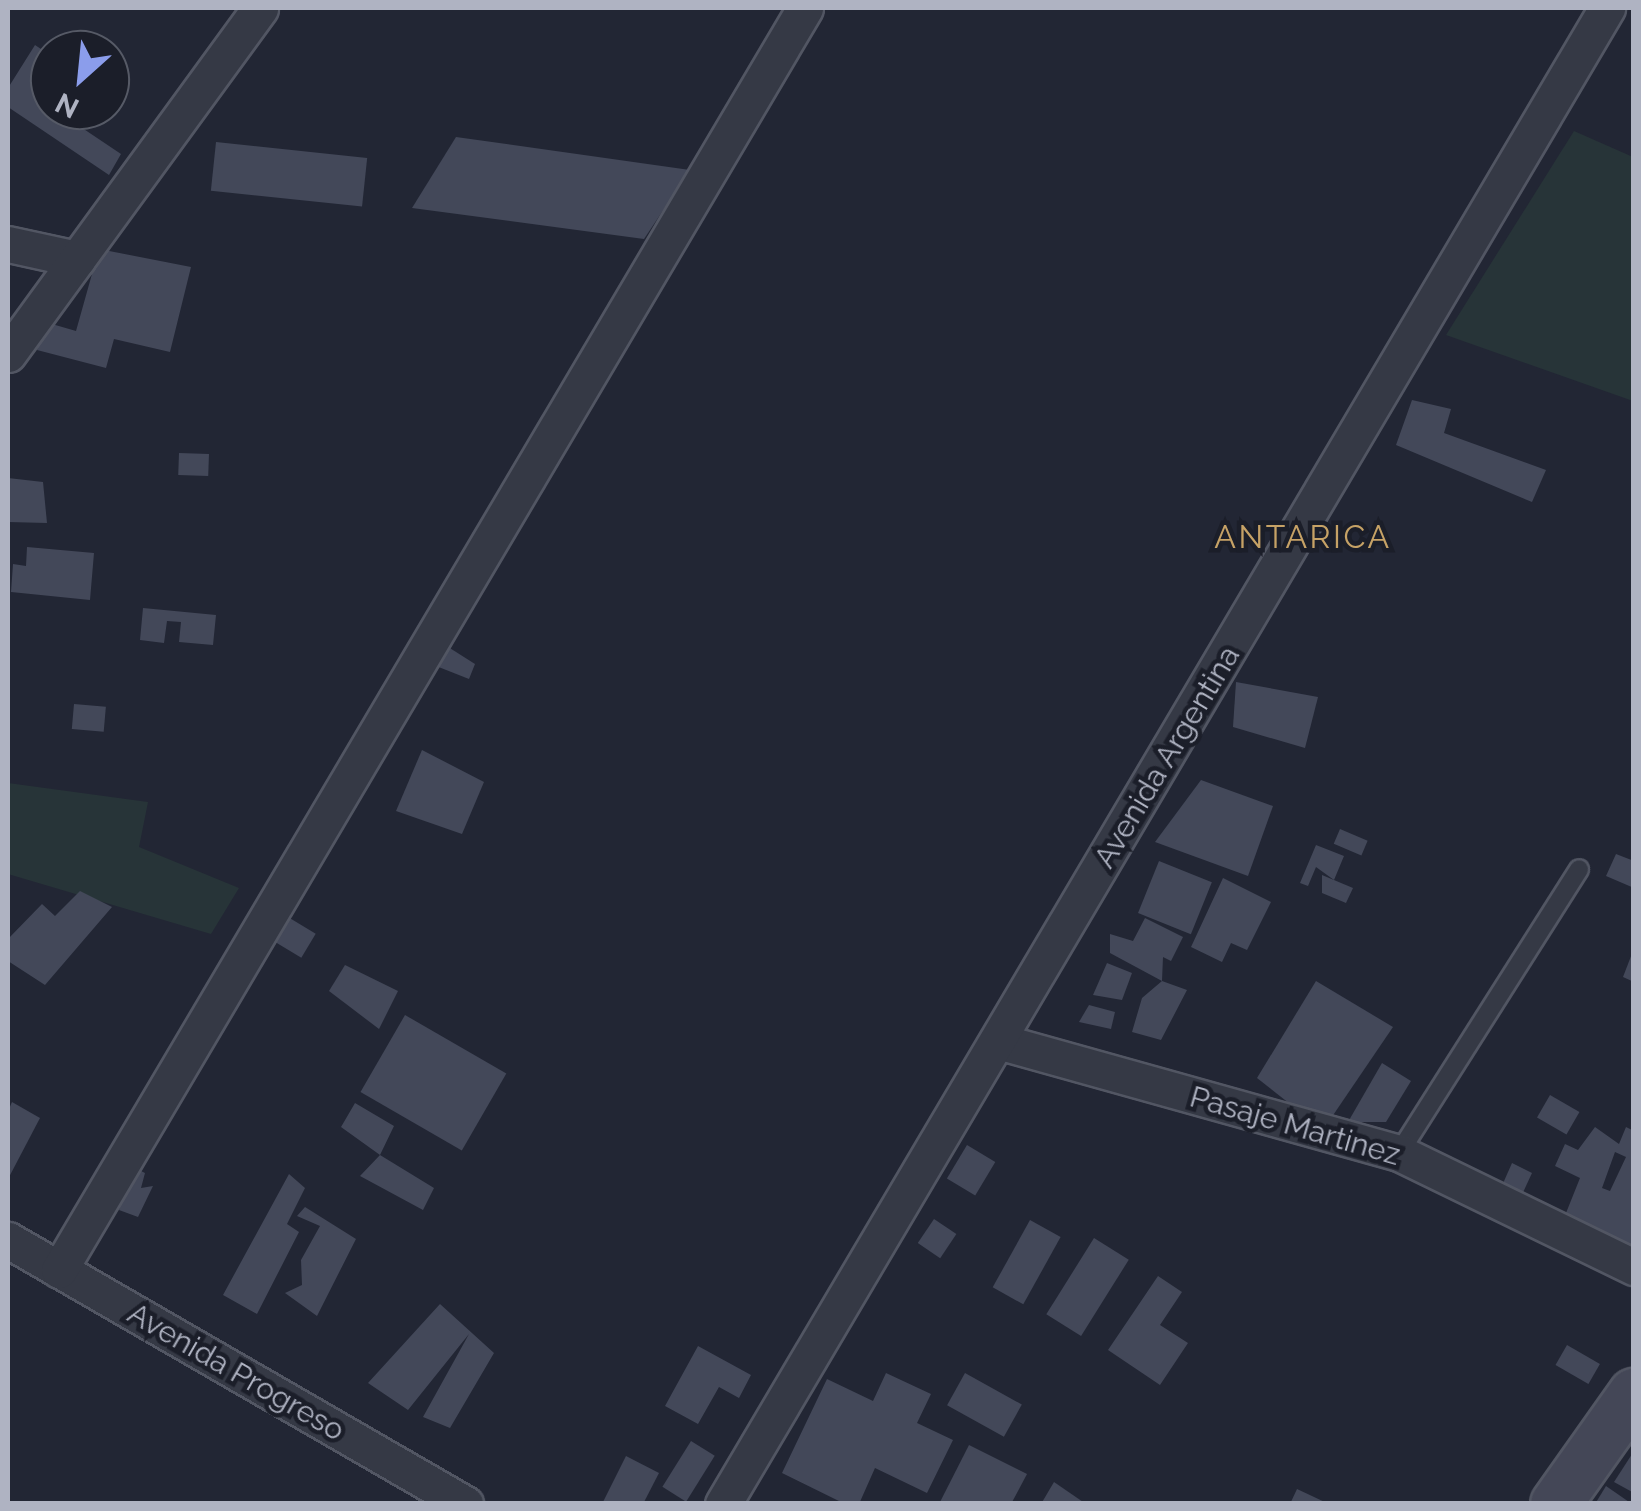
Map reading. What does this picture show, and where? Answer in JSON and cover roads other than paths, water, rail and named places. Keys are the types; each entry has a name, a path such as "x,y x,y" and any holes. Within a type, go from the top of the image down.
{"street":[{"path":"8,354 260,8"},
{"path":"59,1270 805,8"},
{"name":"Avenida Argentina","path":"724,1504 1607,8"},
{"path":"8,244 77,258"},
{"name":"Pasaje Martinez","path":"998,1041 1399,1154 1634,1268"},
{"name":"Avenida Progreso","path":"8,1240 465,1504"},
{"path":"1556,1504 1634,1394"}],"lane":[{"path":"1399,1154 1580,869"}],"district":[{"name":"ANTARICA","path":"1303,537"}]}
